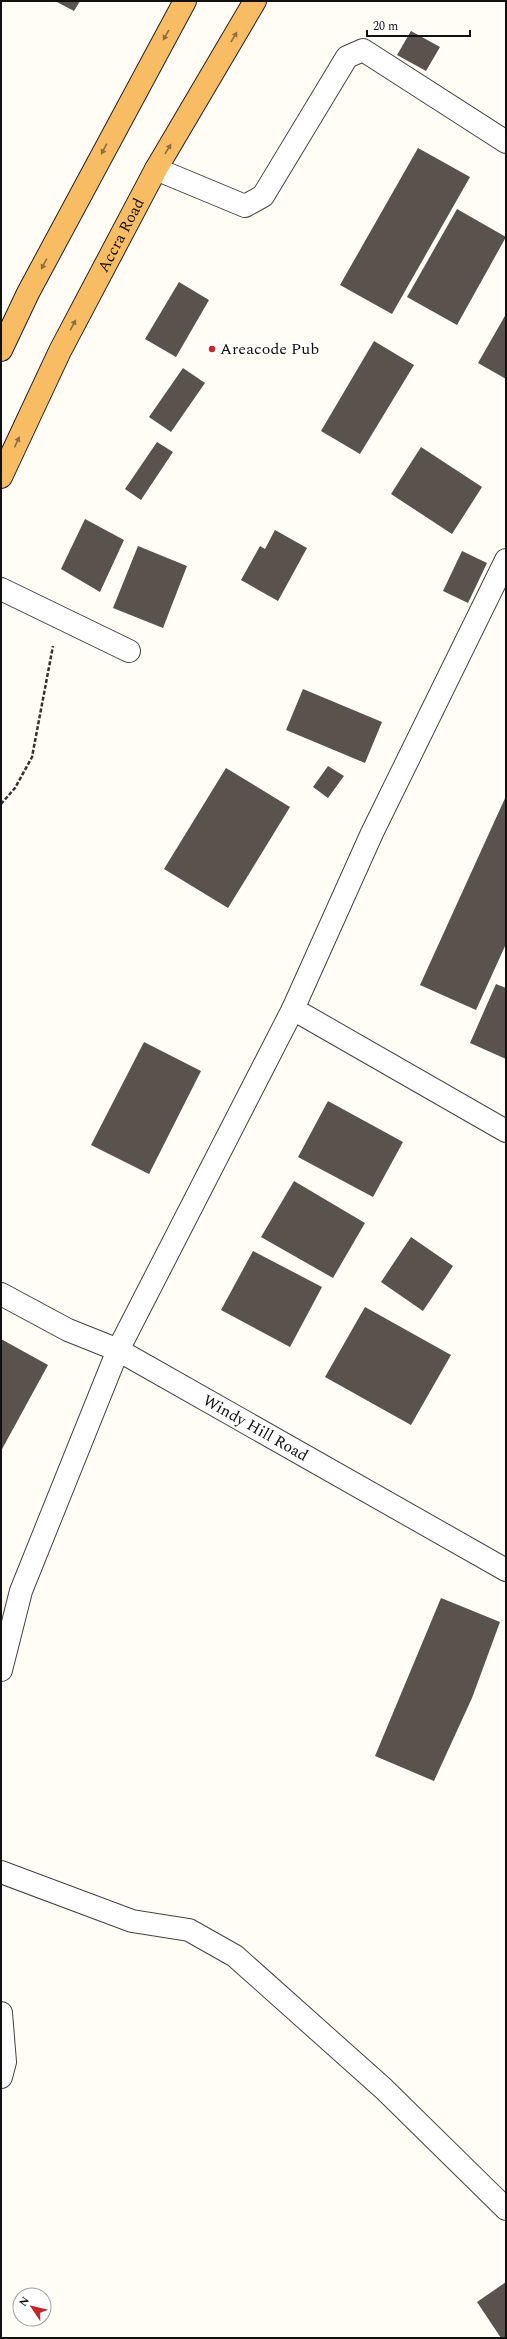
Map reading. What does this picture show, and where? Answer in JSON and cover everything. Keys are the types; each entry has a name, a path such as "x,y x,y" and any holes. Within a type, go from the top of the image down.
{"highway":[{"path":"1,350 32,286 185,1"},
{"name":"Accra Road","path":"1,477 60,351 156,169 255,1"}],"street":[{"path":"156,169 245,206 263,196 347,57 363,50 506,142"},
{"path":"1,1670 21,1590 118,1350 293,1009 372,833 506,560"},
{"path":"1,590 129,651"},
{"path":"293,1009 506,1131"},
{"name":"Windy Hill Road","path":"1,1294 68,1330 118,1350 506,1570"},
{"path":"1,1872 132,1921 189,1930 235,1956 384,2089 506,2209"},
{"path":"1,2013 5,2062 1,2078"}],"path":[{"path":"1,804 15,788 32,757 59,617"}],"building":[{"path":"55,1 80,1 74,11"},
{"path":"411,31 440,47 426,71 397,55"},
{"path":"418,148 470,177 392,314 340,285"},
{"path":"457,209 506,237 457,325 407,297"},
{"path":"179,282 209,300 176,357 145,339"},
{"path":"506,314 506,379 478,363"},
{"path":"374,341 414,365 360,454 321,431"},
{"path":"183,368 205,383 171,432 149,417"},
{"path":"157,442 173,452 141,500 125,489"},
{"path":"421,447 482,487 452,534 391,494"},
{"path":"85,519 124,540 100,592 61,569"},
{"path":"275,530 307,548 278,601 241,580 260,546 265,549"},
{"path":"138,546 187,566 163,628 113,608"},
{"path":"462,551 487,563 468,603 443,591"},
{"path":"303,689 382,722 365,763 286,730"},
{"path":"328,766 344,776 328,798 313,787"},
{"path":"226,768 290,807 228,908 164,869"},
{"path":"506,796 506,944 476,1010 420,985"},
{"path":"496,984 506,988 506,1059 470,1043"},
{"path":"144,1042 201,1071 149,1174 91,1145"},
{"path":"328,1101 403,1142 373,1197 298,1157"},
{"path":"294,1181 365,1223 333,1278 261,1237"},
{"path":"411,1237 453,1266 423,1311 381,1282"},
{"path":"253,1251 322,1287 290,1347 221,1310"},
{"path":"365,1307 451,1355 411,1425 325,1377"},
{"path":"1,1339 48,1365 1,1451"},
{"path":"441,1598 500,1622 472,1698 434,1781 375,1756"},
{"path":"506,2282 506,2338 501,2338 477,2302"}],"place":[{"name":"Areacode Pub","path":"212,349"}]}
